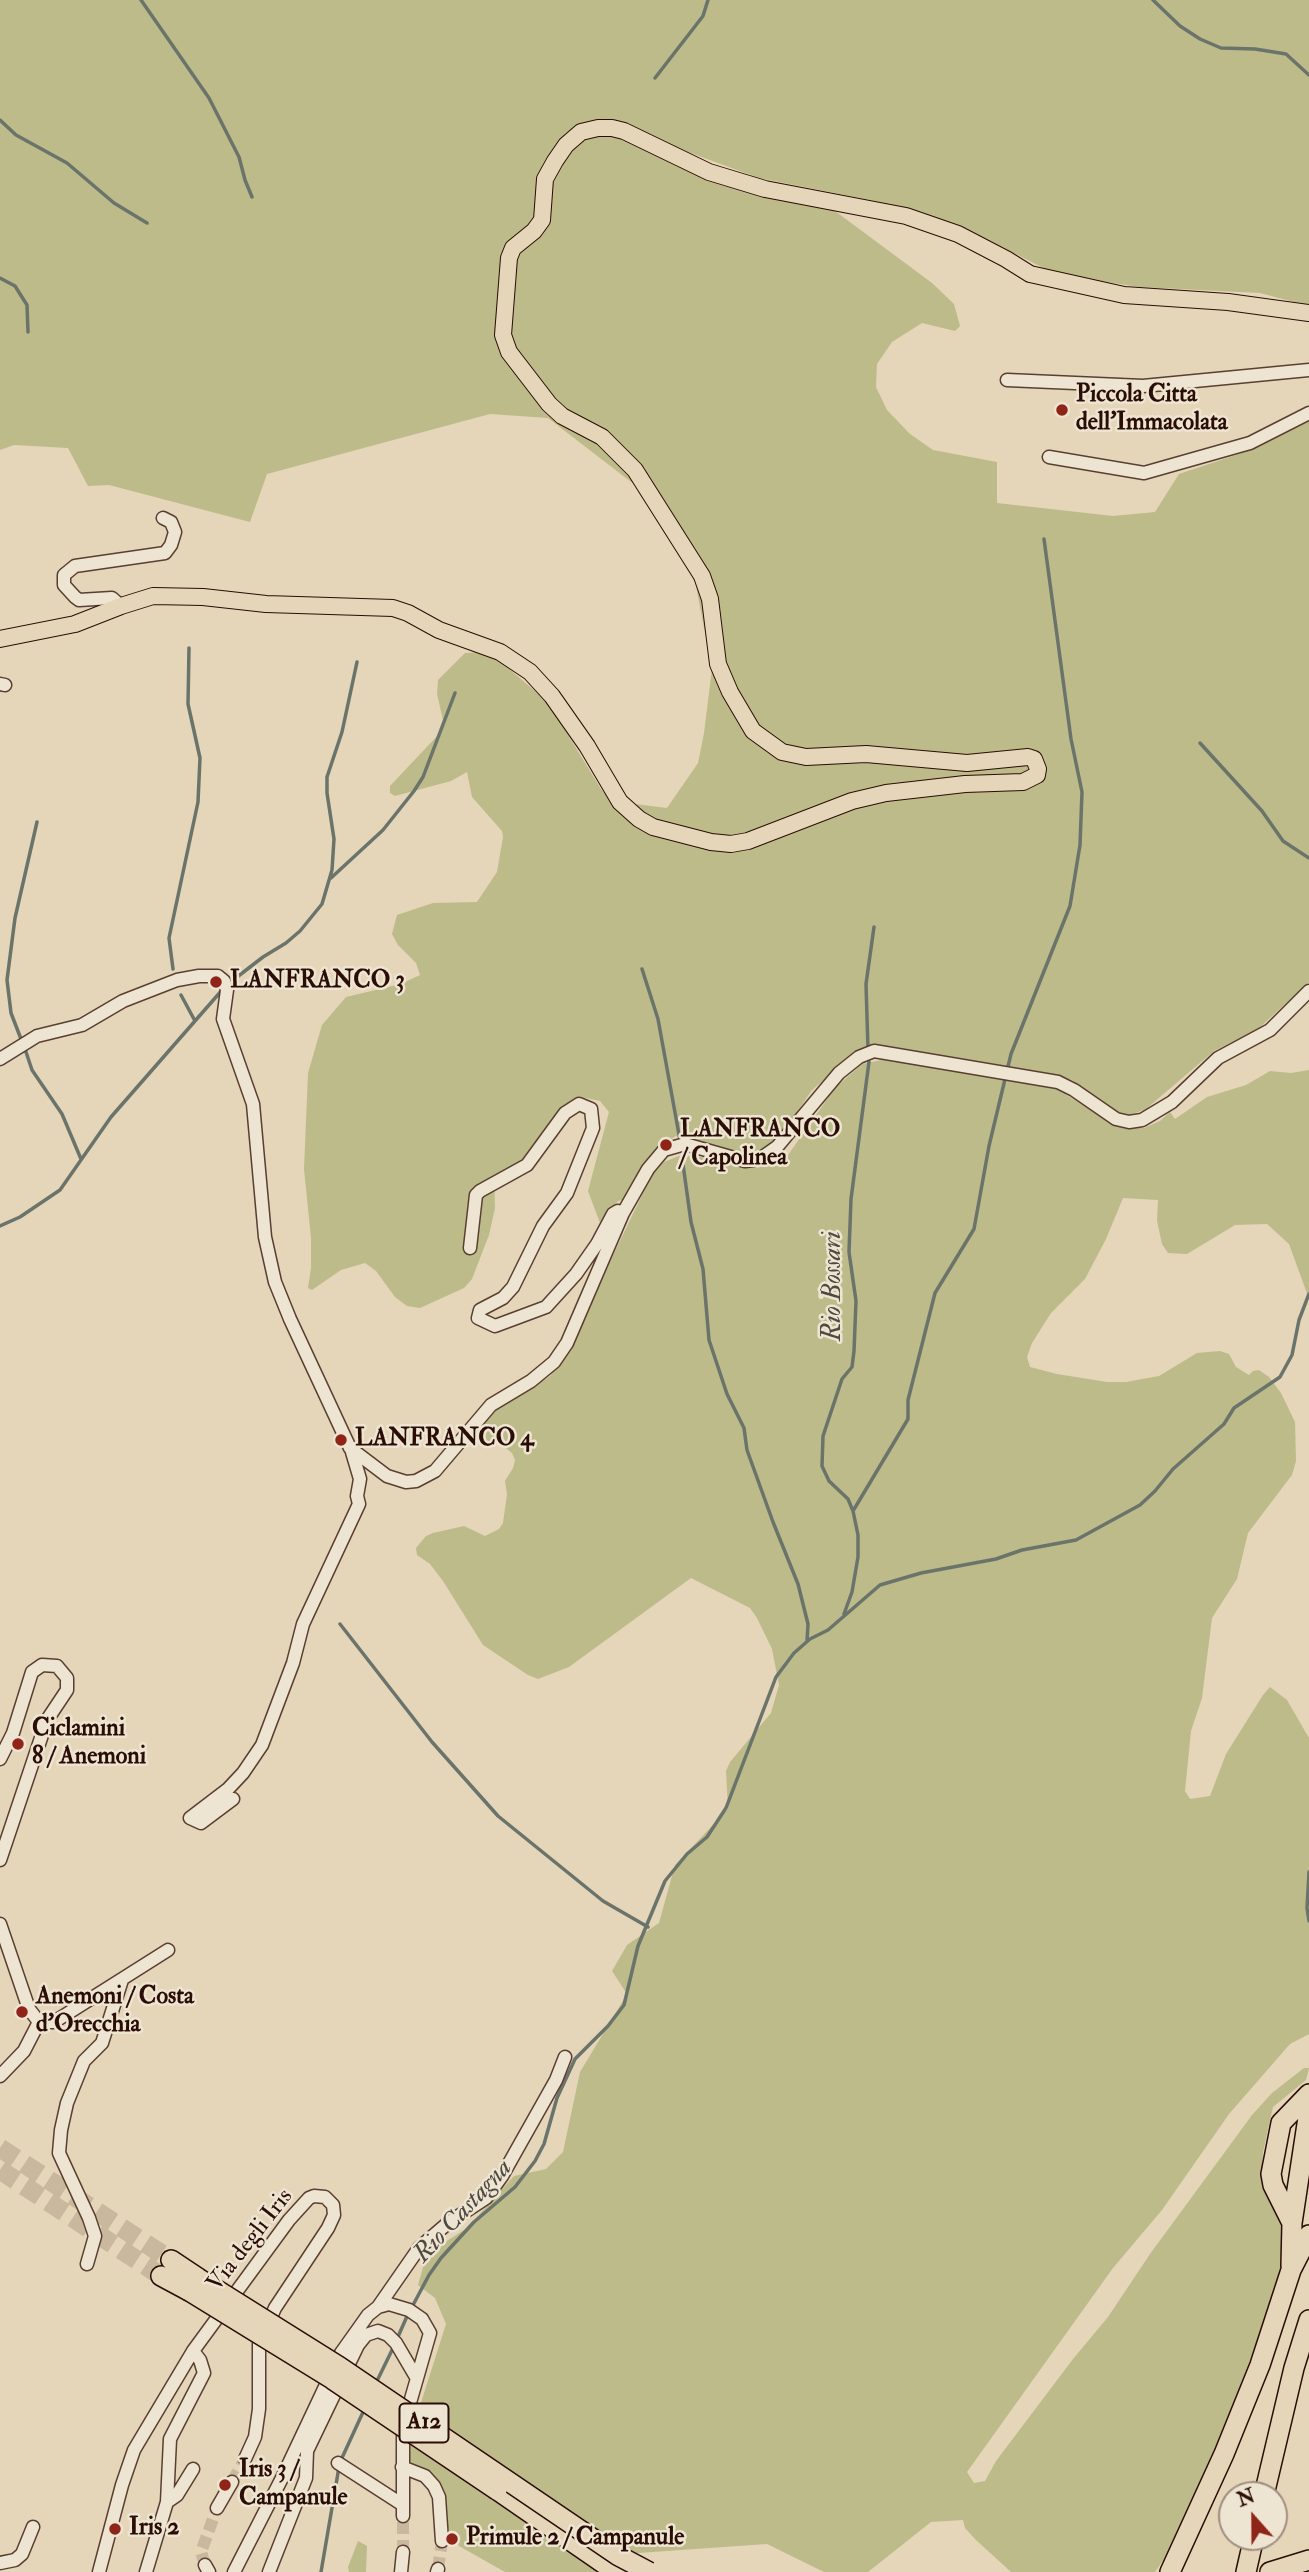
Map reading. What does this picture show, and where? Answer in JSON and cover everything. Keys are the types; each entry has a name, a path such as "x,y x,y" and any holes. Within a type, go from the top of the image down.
{"highway":[{"path":"1292,2223 1273,2185 1271,2174 1282,2123 1309,2094"},
{"path":"1291,2270 1292,2223 1309,2111"},
{"path":"1170,2572 1224,2454 1260,2365 1291,2270 1309,2235"},
{"name":"A12","path":"166,2268 340,2367 617,2555 649,2572"},
{"name":"A12","path":"194,2284 613,2570"},
{"path":"1267,2481 1294,2368 1309,2320"},
{"path":"1246,2572 1251,2551"},
{"path":"1270,2572 1309,2560"}],"main road":[{"path":"0,639 75,624 153,596 203,597 266,604 393,608 439,630 500,652 530,672 552,696 587,746 620,802 653,827 711,842 732,844 748,841 852,801 886,793 965,784 1023,782 1037,775 1034,759 1028,757 967,763 866,754 806,757 782,752 753,731 730,692 718,664 710,599 702,576 635,470 602,437 562,416 549,404 515,360 503,335 509,258 513,248 534,231 542,220 545,179 555,161 566,145 582,132 612,128 624,131 709,172 765,189 919,220 958,234 1006,258 1030,274 1124,295 1228,302 1309,313"}],"street":[{"path":"1007,380 1143,386 1309,370"},
{"path":"1049,457 1144,473 1250,443 1309,413"},
{"path":"121,606 112,598 79,600 64,584 64,575 75,566 165,553 171,545 174,532 171,522 163,518"},
{"path":"0,1059 37,1037 82,1025 123,1001 177,980 219,976 225,981 227,990 223,1019 253,1104 265,1237 275,1282 356,1461 360,1479 357,1496 359,1504 303,1624 293,1663 262,1745 228,1789 190,1818 201,1823 233,1799"},
{"path":"350,1448 377,1469 398,1480 416,1481 435,1471 491,1405 531,1381 554,1362 567,1343 623,1213 648,1169 664,1150 685,1144 745,1161 760,1159 777,1147 839,1073 869,1052 879,1051 934,1063 1058,1082 1116,1119 1136,1122 1172,1102 1218,1058 1270,1030 1309,991"},
{"path":"470,1248 477,1195 480,1191 527,1165 565,1113 579,1104 591,1109 593,1128 567,1193 543,1226 513,1287 503,1298 480,1310 478,1318 495,1326 546,1307 597,1244 613,1214 618,1211 623,1213"},
{"path":"0,1759 13,1732 32,1672 36,1667 53,1665 64,1673 67,1690 47,1720 0,1860"},
{"path":"0,1924 29,2009 39,2022"},
{"path":"39,2022 54,2022 168,1950"},
{"path":"87,2263 95,2236 86,2209 59,2153 61,2130 67,2103 84,2061 102,2043 122,1980"},
{"path":"0,2076 24,2051 39,2022"},
{"path":"234,2572 341,2353 368,2315 378,2307 419,2248 448,2223 486,2198 502,2176 556,2080 565,2057"},
{"name":"Via degli Iris","path":"99,2572 134,2450 192,2351 289,2220 314,2196 325,2197 330,2200 334,2210 328,2228 275,2308 259,2344 259,2409 255,2437 246,2459"},
{"path":"338,2463 403,2511 402,2427 430,2333 422,2319 410,2310 389,2304 378,2307"},
{"path":"269,2572 306,2478 307,2451 358,2345 366,2335 377,2331 388,2335 396,2343 416,2377"},
{"path":"146,2572 167,2502 170,2439 204,2373 200,2360 192,2351"},
{"path":"402,2467 425,2476 434,2486 439,2497 442,2541"},
{"path":"167,2502 177,2495 193,2469"},
{"path":"216,2508 232,2482"},
{"path":"0,2563 15,2560 22,2554 33,2527"},
{"path":"401,2572 403,2552"},
{"path":"151,2556 158,2572"}],"shaded area":[{"path":"0,0 1309,0 1309,306 1260,293 1139,287 1055,274 963,227 875,201 759,178 666,144 670,162 774,198 835,211 932,283 954,304 960,326 955,331 922,323 892,342 877,364 876,387 887,410 910,434 933,450 997,462 997,503 1113,516 1155,512 1179,474 1248,451 1309,421 1309,982 1258,1029 1214,1051 1146,1109 1130,1115 1112,1111 1072,1080 873,1044 812,1090 779,1138 763,1152 745,1157 676,1136 661,1145 643,1166 627,1199 618,1201 600,1223 588,1191 609,1112 600,1101 581,1097 564,1107 536,1153 508,1171 494,1175 495,1208 489,1235 472,1279 464,1288 420,1308 407,1306 395,1297 376,1271 365,1263 341,1270 312,1290 308,1288 311,1238 304,1169 308,1073 322,1025 346,997 401,984 420,975 416,963 398,945 392,934 397,915 433,903 477,902 497,872 502,831 472,797 467,772 451,781 395,796 390,793 390,786 440,733 443,720 437,694 438,680 465,653 481,652 495,657 548,702 601,789 617,808 627,803 667,808 698,763 712,669 695,581 635,485 548,418 490,414 267,474 250,522 109,485 88,486 68,448 14,445 0,450"},
{"path":"886,1059 1052,1086 1105,1119 1122,1126 1144,1128 1160,1121 1170,1112 1175,1119 1207,1097 1246,1085 1270,1071 1291,1073 1309,1070 1309,1299 1289,1244 1267,1224 1235,1225 1187,1254 1168,1253 1162,1244 1157,1221 1158,1200 1123,1198 1085,1279 1051,1313 1032,1343 1027,1357 1030,1367 1057,1374 1107,1382 1126,1382 1159,1376 1197,1353 1220,1351 1229,1354 1236,1367 1249,1375 1259,1370 1269,1377 1281,1393 1295,1422 1296,1461 1292,1475 1248,1533 1237,1579 1212,1618 1202,1698 1191,1731 1185,1791 1190,1799 1210,1796 1226,1754 1270,1687 1287,1700 1309,1738 1309,2034 1290,2044 1229,2114 1162,2210 1113,2268 967,2472 974,2483 985,2481 996,2461 1108,2317 1150,2254 1252,2115 1272,2093 1304,2068 1309,2068 1306,2080 1273,2107 1263,2152 1261,2180 1285,2229 1280,2270 1230,2414 1177,2540 1155,2572 1011,2572 976,2540 965,2528 963,2520 931,2522 868,2572 824,2572 767,2544 624,2554 614,2572 505,2572 459,2546 445,2523 442,2495 407,2462 405,2453 446,2324 435,2298 418,2285 425,2261 439,2246 467,2228 514,2176 546,2169 563,2152 580,2072 627,1994 612,1971 627,1945 659,1923 675,1865 728,1809 726,1771 730,1762 771,1713 779,1685 772,1649 750,1608 691,1578 569,1667 538,1679 483,1645 443,1581 430,1564 417,1555 416,1548 426,1536 433,1533 464,1526 485,1536 499,1529 503,1523 507,1494 505,1481 515,1460 512,1453 501,1444 470,1438 494,1411 550,1376 572,1348 593,1297 644,1191 664,1162 679,1156 696,1156 757,1168 774,1163 788,1155 835,1088 862,1064"},
{"path":"358,2541 367,2546 366,2572 349,2572 348,2567"}],"waterway":[{"path":"141,0 209,98 239,157 252,197"},
{"path":"655,78 703,16 708,0"},
{"path":"1153,0 1180,26 1200,39 1221,48 1255,49 1286,54 1309,75"},
{"path":"0,120 16,135 67,163 114,203 147,223"},
{"path":"0,278 15,286 27,305 28,332"},
{"path":"853,1511 908,1419 908,1400 935,1293 974,1229 989,1146 1011,1054 1070,906 1080,845 1082,792 1071,739 1044,539"},
{"path":"173,969 169,938 198,802 200,758 188,704 189,648"},
{"path":"228,984 286,943 300,931 322,904 332,870 334,839 327,777 342,732 357,662"},
{"path":"331,878 383,830 414,791 423,777 455,693"},
{"path":"1200,743 1262,811 1283,841 1309,858"},
{"path":"21,1039 11,1013 7,980 15,918 37,822"},
{"path":"868,1050 866,984 874,927"},
{"path":"642,969 658,1019 680,1140"},
{"path":"0,1226 20,1217 60,1190 111,1117 223,989"},
{"path":"181,995 195,1021"},
{"path":"25,1049 32,1070 62,1114 81,1159"},
{"name":"Rio Bossari","path":"844,1614 852,1592 858,1557 858,1535 848,1499 829,1481 822,1466 823,1436 842,1379 852,1367 854,1351 856,1301 849,1252 851,1199 869,1062"},
{"path":"682,1157 691,1222 703,1269 709,1340 727,1394 744,1428 747,1450 798,1584 808,1624 807,1641"},
{"name":"Rio Castagna","path":"412,2307 441,2258 474,2222 515,2187 535,2161 544,2144 557,2098 575,2059 608,2026 624,2005 638,1946 665,1881 687,1854 707,1837 726,1808 776,1677 794,1653 810,1639 828,1630 880,1585 921,1573 1076,1540 1140,1505 1173,1469 1224,1424 1234,1408 1280,1377 1292,1355 1299,1320 1309,1294"},
{"path":"340,1624 432,1742 498,1816 603,1901 648,1927"},
{"path":"1309,1872 1309,1921"},
{"name":"Rio Castagna","path":"397,2339 408,2314"},
{"name":"Rio Castagna","path":"376,2383 394,2346"},
{"name":"Rio Castagna","path":"341,2460 364,2410"},
{"name":"Rio Castagna","path":"321,2572 339,2467"}],"tunnel":[{"path":"0,2148 171,2260"},
{"path":"0,2170 161,2276"},
{"path":"232,2482 245,2459"},
{"path":"205,2565 201,2552 217,2508"},
{"path":"403,2516 403,2552"},
{"path":"438,2569 442,2541"}],"place":[{"name":"Piccola Citta dell'Immacolata","path":"1062,410"},
{"name":"LANFRANCO 3","path":"216,982"},
{"name":"LANFRANCO / Capolinea","path":"666,1145"},
{"name":"LANFRANCO 4","path":"341,1440"},
{"name":"Ciclamini 8 / Anemoni","path":"18,1744"},
{"name":"Anemoni / Costa d'Orecchia","path":"22,2012"},
{"name":"Iris 3 / Campanule","path":"225,2485"},
{"name":"Iris 2","path":"115,2529"},
{"name":"Primule 2 / Campanule","path":"452,2539"}]}
